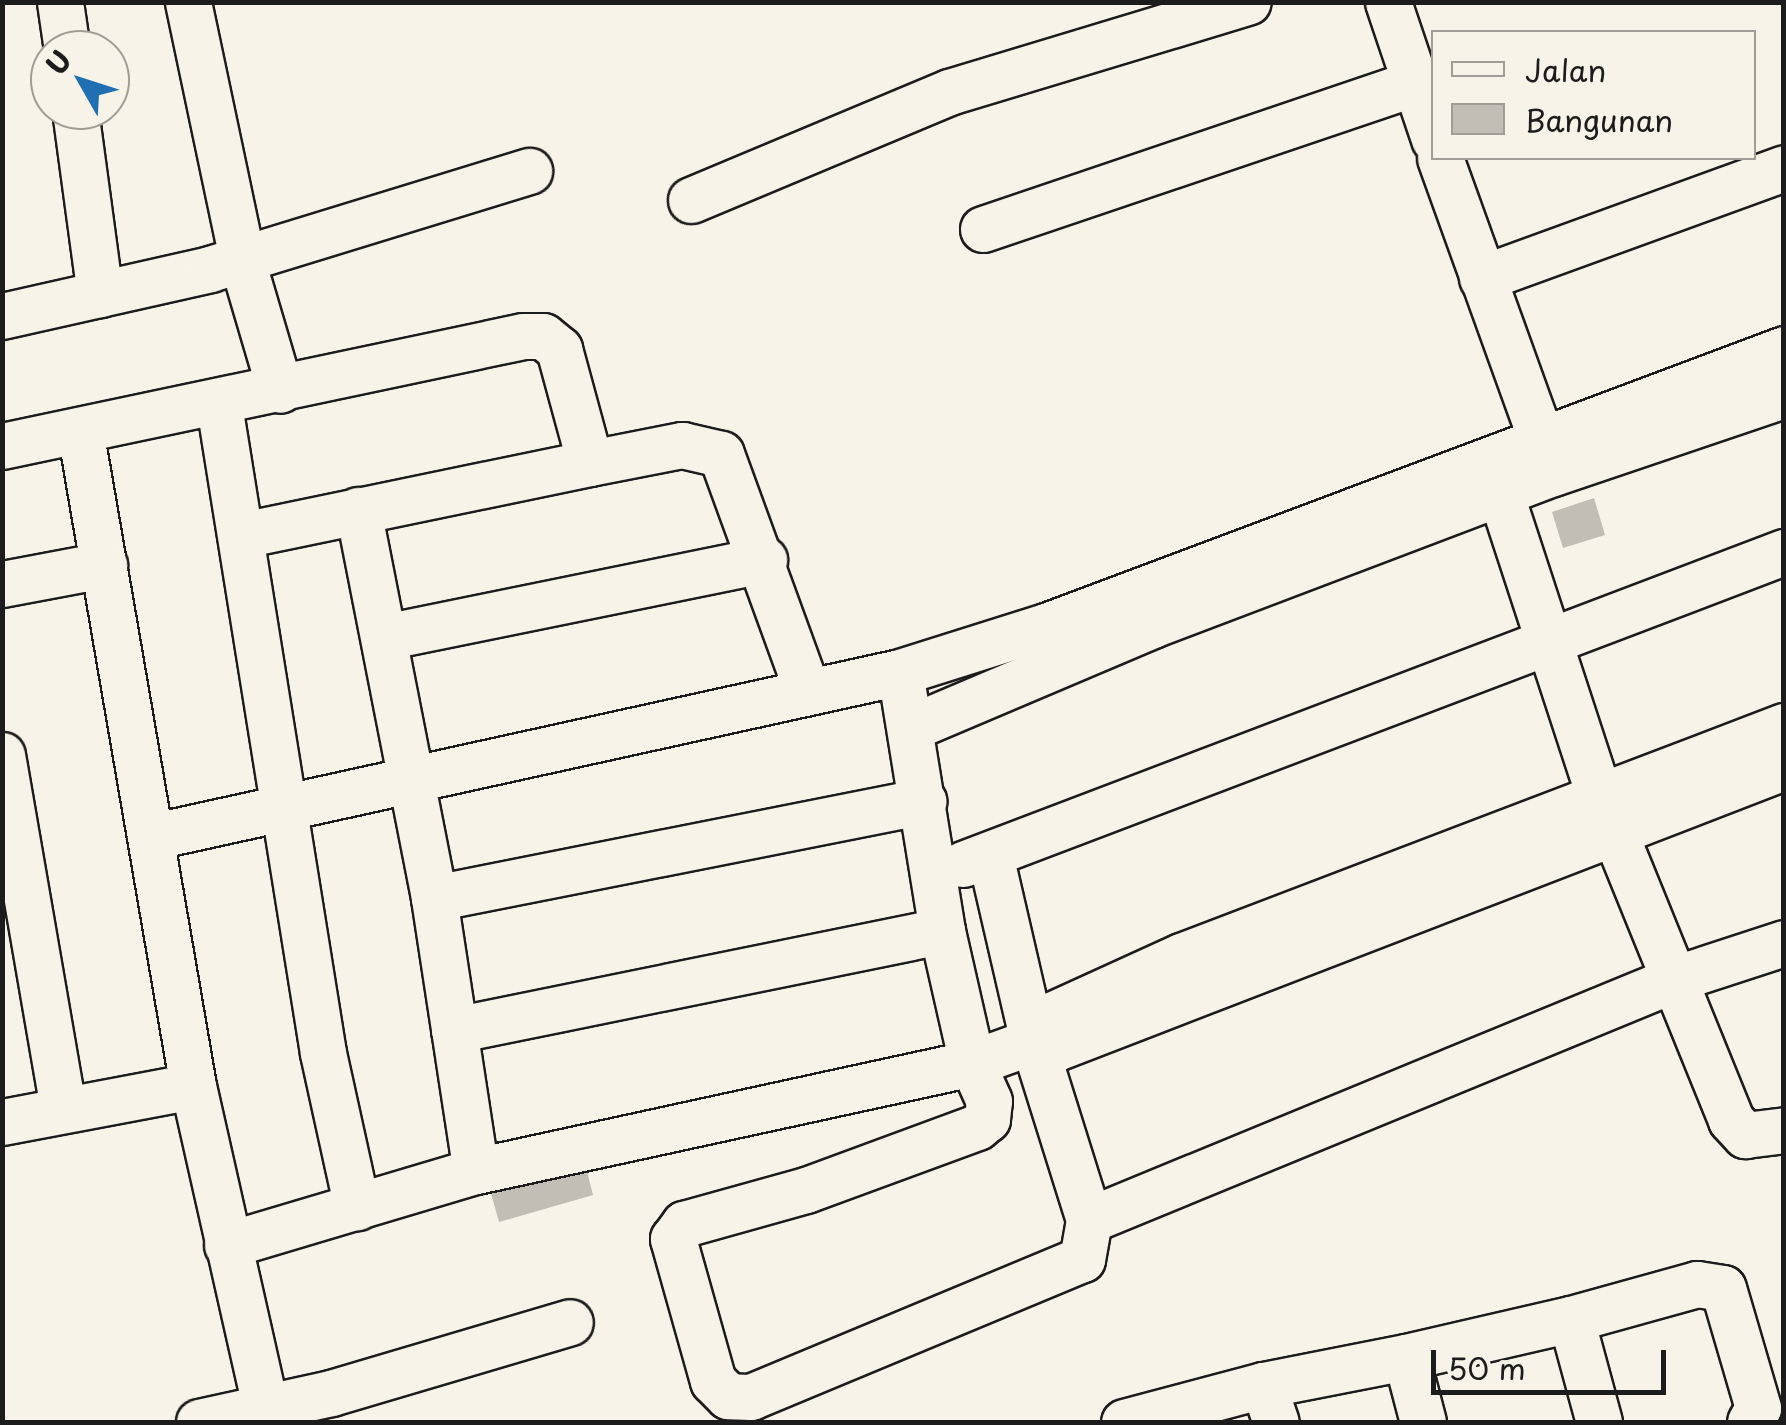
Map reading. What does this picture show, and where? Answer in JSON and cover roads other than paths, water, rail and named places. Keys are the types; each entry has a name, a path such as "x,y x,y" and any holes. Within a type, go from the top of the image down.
{"street":[{"path":"60,2 64,30"},
{"path":"691,200 950,92 1248,2"},
{"path":"1388,2 1431,131"},
{"path":"191,3 241,255 280,390"},
{"path":"983,230 1414,83"},
{"path":"78,130 100,294"},
{"path":"1441,160 1547,456"},
{"path":"1482,278 1784,168"},
{"path":"2,316 100,294 529,171"},
{"path":"2,446 220,405 538,335 559,349 590,462"},
{"path":"150,838 806,688 900,672 1046,626 1146,608 1547,456 1784,349"},
{"path":"1547,456 1784,395"},
{"path":"220,405 323,1053 357,1208"},
{"path":"80,430 193,1086 265,1406"},
{"path":"243,534 682,445 721,454 764,560 806,688"},
{"path":"1496,476 1606,810 1736,1129 1746,1135 1784,1130"},
{"path":"358,510 434,898 476,1171"},
{"path":"936,874 1547,638 1784,552"},
{"path":"384,637 764,560"},
{"path":"2,584 104,565"},
{"path":"912,727 1063,668 1146,608"},
{"path":"1046,626 1063,668"},
{"path":"967,652 982,701"},
{"path":"900,672 936,874 942,931 972,1063 989,1102 987,1119 976,1127 676,1231 674,1240 719,1390 751,1397 1071,1269 1082,1259 1089,1220 1033,1041 990,855"},
{"path":"1606,810 1784,726"},
{"path":"2,755 63,1109"},
{"path":"226,1245 476,1171 972,1063 1033,1041 1045,1018 1180,956 1606,810 1784,767"},
{"path":"434,898 923,801"},
{"path":"454,1030 942,931"},
{"path":"1089,1220 1677,978 1784,943"},
{"path":"2,1122 193,1086"},
{"path":"1124,1422 1269,1404 1406,1357 1571,1319 1697,1284 1723,1288 1758,1408 1750,1422"},
{"path":"1571,1319 1599,1422"},
{"path":"199,1422 570,1322"},
{"path":"1406,1357 1423,1422"}]}
